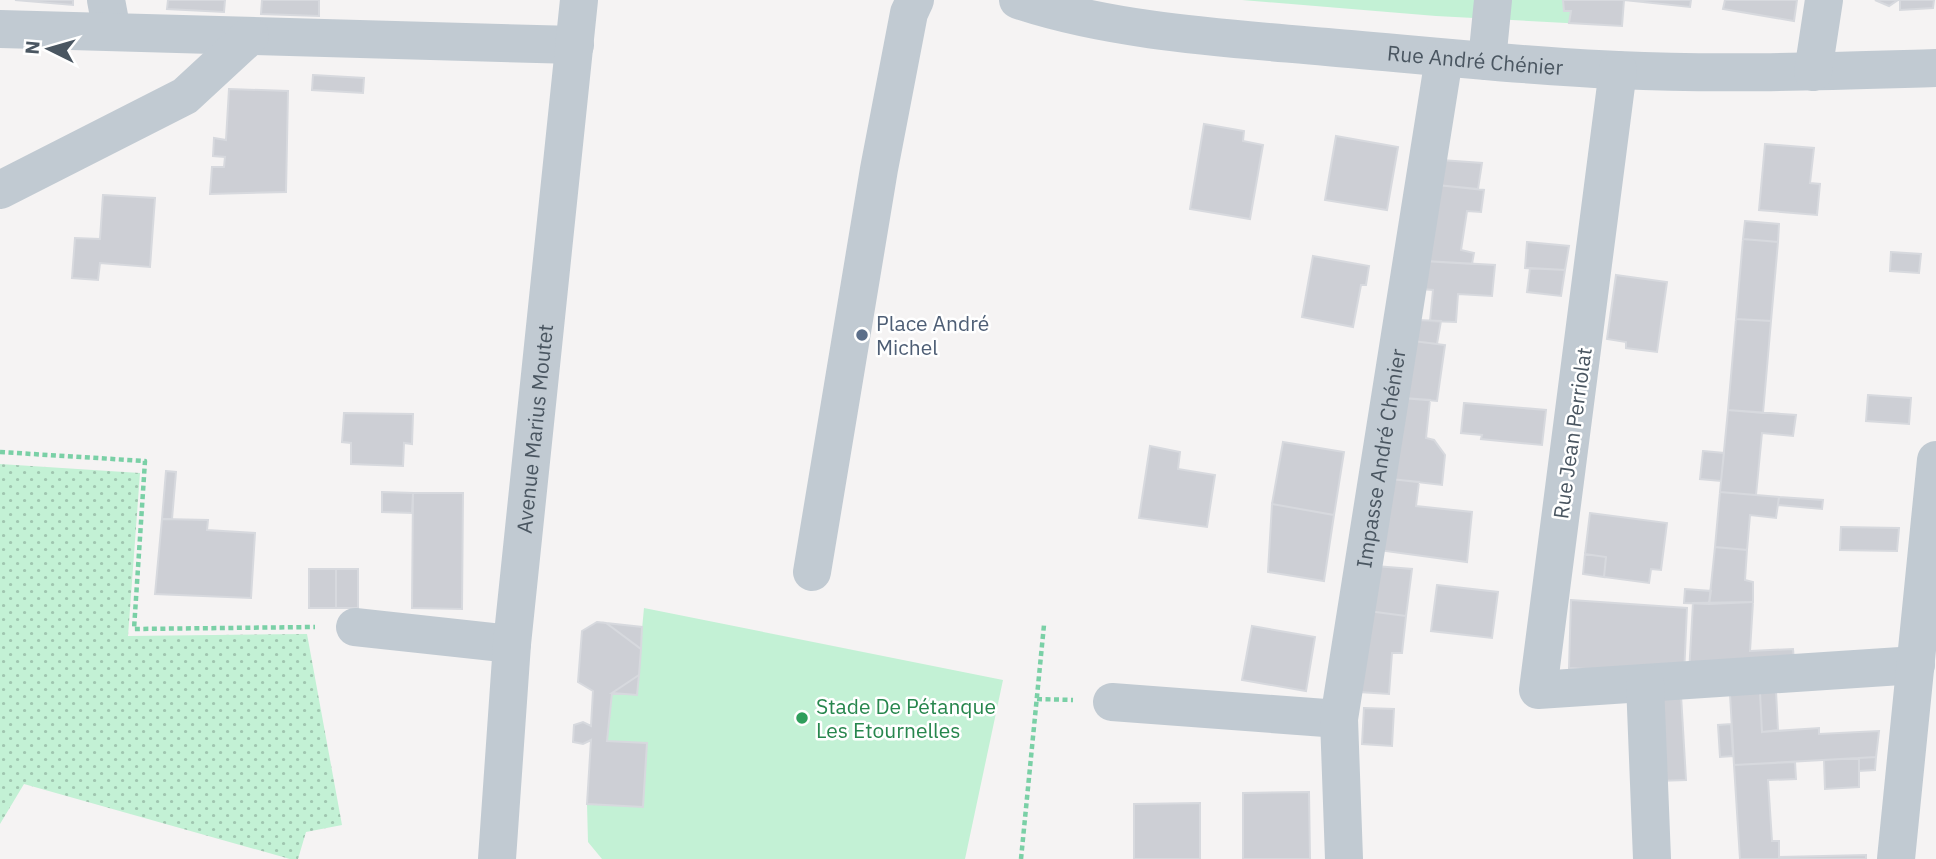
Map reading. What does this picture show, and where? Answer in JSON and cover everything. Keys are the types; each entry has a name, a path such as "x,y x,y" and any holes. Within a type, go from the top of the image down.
{"street":[{"name":"Avenue Marius Moutet","path":"497,859 512,644 579,0"},
{"path":"811,572 879,169 909,13 915,0"},
{"name":"Rue André Chénier","path":"1018,0 1105,21 1244,39 1444,58 1618,70 1813,72 1936,68"},
{"path":"1487,61 1493,0"},
{"path":"1813,72 1824,0"},
{"path":"0,29 109,16 250,36 575,45"},
{"path":"0,190 185,96 250,36"},
{"name":"Impasse André Chénier","path":"1343,859 1339,719 1444,58"},
{"name":"Rue Jean Perriolat","path":"1618,70 1538,690 1916,665"},
{"path":"1896,859 1916,665 1929,601 1936,460"},
{"path":"355,627 512,644"},
{"path":"1645,683 1652,859"},
{"path":"1112,702 1339,719"}],"path":[{"path":"0,452 145,461 134,629 355,627"},
{"path":"1021,859 1044,625"}],"green space":[{"path":"1242,0 1624,0 1622,26 1436,16"},
{"path":"0,464 140,473 128,636 307,634 342,825 306,832 298,859 290,859 24,784 0,824"},
{"name":"Stade De Pétanque Les Etournelles","path":"644,608 1003,680 965,859 602,859 588,842 587,804 643,807 646,744 607,741 612,693 636,694"}],"building":[{"path":"15,0 73,0 73,5"},
{"path":"168,0 225,0 224,12 167,9"},
{"path":"262,0 319,0 319,16 261,14"},
{"path":"1563,0 1624,0 1622,26 1569,23 1571,11 1564,11"},
{"path":"1624,0 1691,0 1690,7"},
{"path":"1725,0 1797,0 1794,21 1723,9"},
{"path":"1875,0 1898,0 1889,6"},
{"path":"1900,0 1934,0 1933,8 1900,10"},
{"path":"313,75 364,78 363,93 312,90"},
{"path":"229,89 288,91 286,192 210,194 212,167 224,167 225,157 213,156 214,138 226,140"},
{"path":"1204,124 1244,131 1243,141 1263,145 1250,219 1190,209"},
{"path":"1336,136 1398,147 1387,210 1325,200"},
{"path":"1765,144 1814,148 1810,183 1820,184 1817,215 1759,210"},
{"path":"1441,160 1482,163 1478,189 1437,185"},
{"path":"1437,185 1484,190 1481,212 1467,211 1461,250 1474,253 1472,264 1425,261"},
{"path":"103,195 155,198 150,267 100,263 98,280 72,278 75,238 100,239"},
{"path":"1745,221 1779,224 1778,242 1743,239"},
{"path":"1743,239 1778,242 1771,321 1736,319"},
{"path":"1527,242 1569,246 1565,270 1525,268"},
{"path":"1891,252 1921,254 1919,273 1890,271"},
{"path":"1313,256 1369,266 1366,285 1361,285 1353,327 1302,317"},
{"path":"1425,261 1495,265 1492,296 1458,294 1456,322 1430,321 1433,290 1421,289"},
{"path":"1530,268 1565,270 1561,296 1527,292"},
{"path":"1616,275 1667,282 1657,352 1626,348 1626,342 1607,339"},
{"path":"1736,319 1771,321 1763,413 1728,410"},
{"path":"1416,320 1441,321 1437,344 1413,341"},
{"path":"1413,341 1445,345 1437,401 1403,398"},
{"path":"1868,395 1911,398 1909,424 1866,421"},
{"path":"1403,398 1430,400 1426,438 1434,440 1445,455 1442,485 1390,479"},
{"path":"1464,403 1546,410 1542,445 1481,439 1482,435 1461,433"},
{"path":"1728,410 1796,415 1793,436 1762,433 1756,495 1720,492"},
{"path":"344,413 413,414 412,444 404,443 403,466 351,464 351,443 342,442"},
{"path":"1283,442 1344,452 1334,515 1272,504"},
{"path":"1150,446 1180,452 1178,469 1215,475 1207,527 1139,518"},
{"path":"1703,451 1724,453 1721,481 1700,479"},
{"path":"166,471 176,472 172,519 162,519"},
{"path":"1390,479 1419,482 1416,506 1472,512 1467,562 1378,550"},
{"path":"382,492 413,493 412,513 382,512"},
{"path":"1720,492 1779,497 1776,518 1750,515 1747,550 1715,547"},
{"path":"413,493 463,493 462,609 412,608"},
{"path":"1779,497 1823,500 1822,509 1778,505"},
{"path":"1272,504 1334,515 1324,581 1268,572"},
{"path":"1590,513 1667,523 1661,570 1651,569 1649,583 1604,577 1606,557 1585,554"},
{"path":"162,519 208,520 207,530 255,533 251,598 155,594"},
{"path":"1841,527 1899,528 1897,551 1840,550"},
{"path":"1715,547 1747,550 1745,580 1753,582 1753,602 1709,604"},
{"path":"1585,554 1606,557 1604,577 1583,574"},
{"path":"1375,566 1412,569 1406,616 1368,611"},
{"path":"309,569 336,569 336,608 309,608"},
{"path":"336,569 358,569 358,608 336,608"},
{"path":"1437,585 1498,592 1492,638 1431,631"},
{"path":"1685,589 1711,591 1709,604 1684,603"},
{"path":"1571,600 1687,608 1684,675 1569,668"},
{"path":"1753,602 1750,651 1793,649 1795,671 1689,674 1693,603"},
{"path":"1368,611 1406,616 1402,653 1392,653 1389,694 1359,692"},
{"path":"597,622 606,623 641,649 639,675 612,693 607,741 647,743 643,807 587,804 591,740 583,744 573,742 574,725 583,722 591,726 593,691 578,682 582,631"},
{"path":"606,623 642,627 641,649"},
{"path":"1252,626 1315,637 1306,691 1242,680"},
{"path":"639,675 637,695 612,693"},
{"path":"1776,691 1778,730 1762,732 1760,692"},
{"path":"1760,692 1762,732 1819,728 1819,734 1879,731 1876,757 1734,765 1730,694"},
{"path":"1681,695 1686,780 1656,781 1652,696"},
{"path":"1364,708 1394,709 1392,746 1362,744"},
{"path":"1731,724 1733,756 1720,757 1718,725"},
{"path":"1876,757 1875,770 1859,771 1859,758"},
{"path":"1859,758 1859,787 1825,789 1824,760"},
{"path":"1795,762 1796,779 1768,780 1772,841 1779,841 1779,857 1866,855 1866,859 1740,859 1734,765"},
{"path":"1309,792 1310,859 1243,859 1243,793"},
{"path":"1200,803 1200,859 1134,859 1134,804"}],"place":[{"name":"Place André Michel","path":"862,335"},
{"name":"Stade De Pétanque Les Etournelles","path":"802,718"}]}
